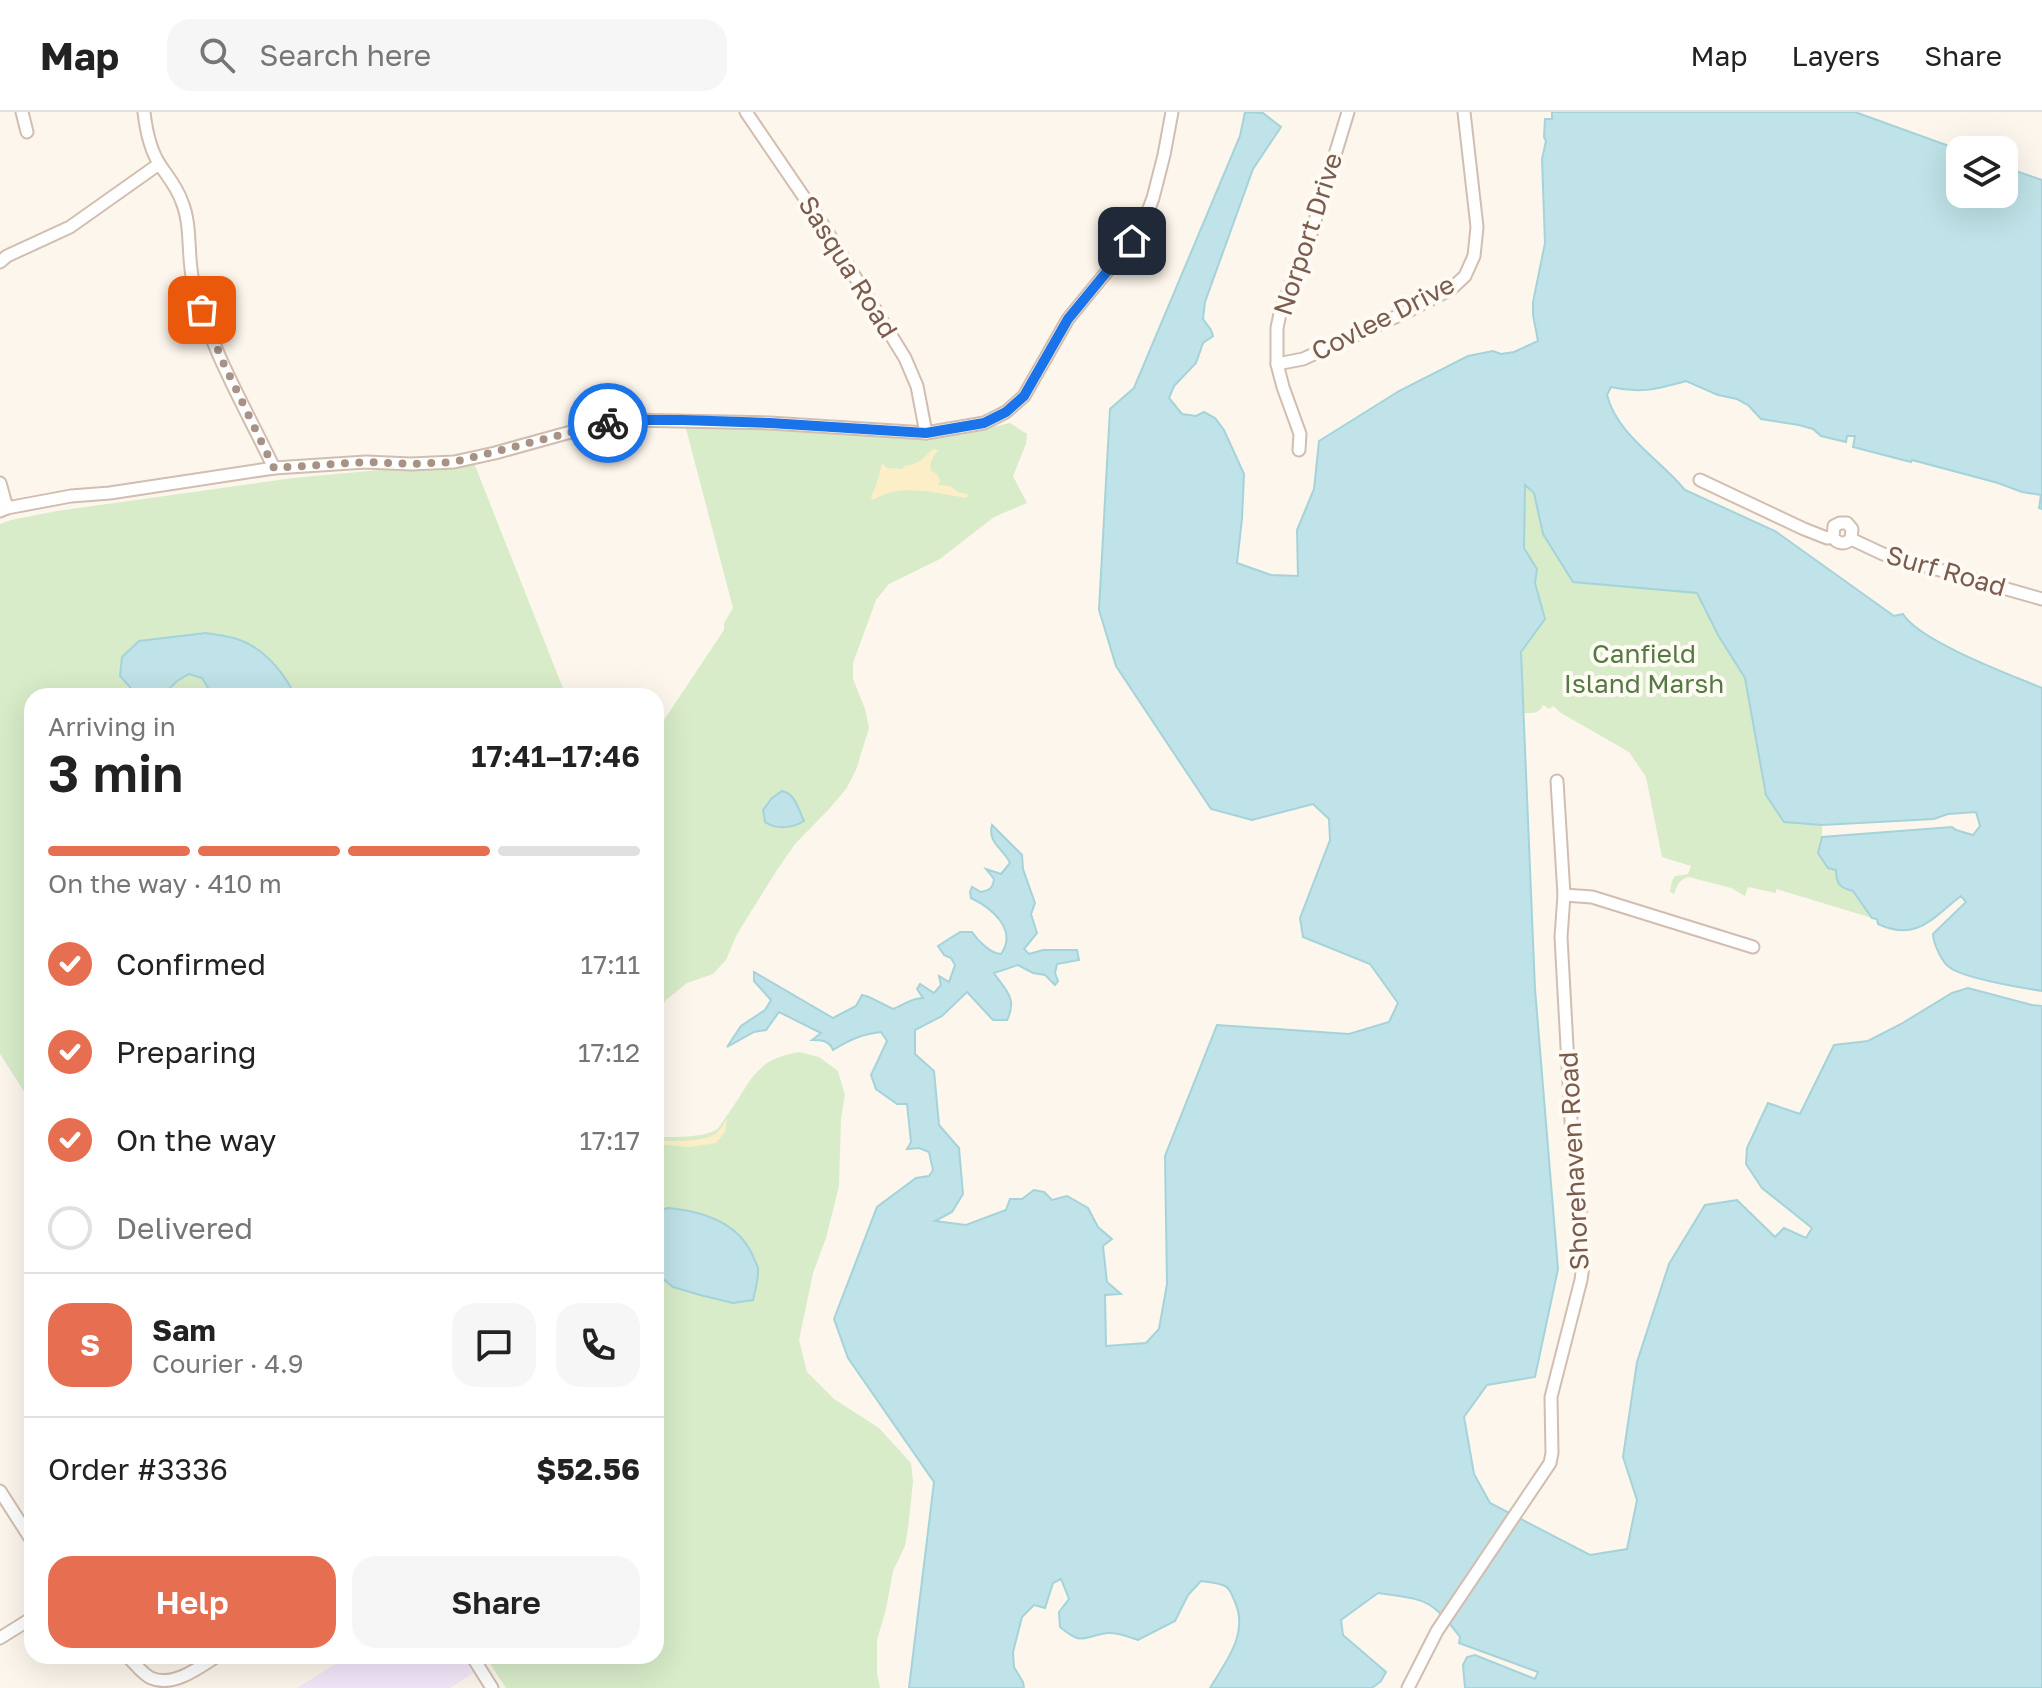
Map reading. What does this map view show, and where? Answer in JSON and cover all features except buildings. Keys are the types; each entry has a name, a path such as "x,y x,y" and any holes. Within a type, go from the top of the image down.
{"street":[{"path":"22,112 27,132"},
{"path":"144,112 151,147 159,164 174,182 184,205 192,279 204,316 274,468"},
{"name":"Sasqua Road","path":"746,112 890,331 917,386 926,433"},
{"path":"0,483 4,509 71,496 274,468 366,462 454,462 596,425 629,420 770,423 926,433 984,423 1006,412 1024,396 1068,319 1132,241 1147,214 1159,176 1172,112"},
{"name":"Norport Drive","path":"1299,450 1300,434 1277,364 1277,328 1281,309 1310,237 1348,112"},
{"name":"Covlee Drive","path":"1277,364 1303,359 1404,313 1451,289 1465,276 1474,256 1477,227 1462,112"},
{"path":"0,262 70,227 159,164"},
{"name":"Surf Road","path":"1700,480 1841,543 1851,539 1883,554 2042,599"},
{"name":"Surf Road","path":"1833,537 1834,526 1844,522 1852,529 1851,539"},
{"name":"Shorehaven Road","path":"1408,1688 1437,1631 1551,1458 1551,1397 1578,1297 1583,1265 1572,1138 1561,937 1564,895 1557,781"},
{"path":"1564,895 1592,897 1753,947"},
{"path":"0,1491 24,1528"},
{"path":"0,1638 24,1623"},
{"path":"135,1664 148,1677 168,1680 180,1678 205,1664"},
{"path":"477,1664 492,1688"}],"shaded area":[{"path":"335,1664 468,1664 473,1673 450,1688 297,1688"}],"green space":[{"path":"1010,423 1027,434 1013,476 1027,503 994,517 940,559 889,584 876,600 853,663 853,679 869,728 856,770 846,789 795,844 777,870 737,934 726,960 713,974 687,983 664,1003 664,720 724,630 724,623 733,608 685,425 920,439"},
{"path":"474,463 563,688 24,688 24,1092 0,1054 0,524 57,511 293,478 390,469 445,469"},
{"name":"Canfield Island Marsh","path":"1524,483 1534,493 1543,534 1573,582 1697,593 1745,678 1784,822 1822,825 1818,854 1836,870 1840,885 1853,891 1872,918 1776,889 1776,893 1748,887 1745,896 1731,888 1689,877 1681,881 1674,894 1670,892 1675,876 1688,874 1691,866 1662,857 1646,777 1629,752 1553,706 1549,709 1543,705 1538,711 1524,713 1521,652 1545,619 1534,583 1537,569 1524,548"},
{"path":"799,1052 819,1057 838,1071 845,1095 841,1118 839,1186 826,1238 813,1273 799,1340 807,1372 834,1399 879,1428 911,1463 913,1482 905,1546 893,1571 877,1640 880,1688 506,1688 490,1664 664,1664 664,1137 697,1135 717,1129 755,1074 772,1060"}],"sand":[{"path":"933,449 938,450 931,462 931,471 937,474 938,485 950,486 968,494 967,498 907,490 873,500 871,497 882,463 887,468 902,469 918,462"},
{"path":"727,1118 725,1132 716,1143 690,1147 664,1145 664,1141 710,1137 719,1131"}],"water":[{"path":"1245,112 1263,113 1281,127 1253,169 1205,302 1203,319 1213,336 1203,343 1196,363 1174,386 1169,398 1182,414 1196,416 1204,412 1215,418 1224,430 1244,474 1237,563 1271,575 1298,576 1297,530 1314,489 1319,441 1399,391 1468,356 1493,351 1501,354 1514,352 1538,341 1533,302 1545,243 1542,159 1546,141 1545,119 1552,119 1552,112 1855,112 1946,145 1946,208 2018,208 2018,172 2042,180 2042,509 2039,508 2041,495 1853,447 1855,436 1847,436 1846,442 1821,436 1813,429 1799,425 1761,419 1748,405 1737,399 1718,395 1686,381 1649,390 1611,387 1607,395 1612,409 1629,434 1685,490 1775,531 1894,616 1903,614 1912,624 1946,646 2042,688 2042,991 1980,979 1946,965 1933,934 1966,902 1961,896 1923,925 1914,929 1892,929 1872,918 1853,891 1840,885 1836,870 1828,868 1818,853 1822,837 1952,827 1973,835 1980,826 1976,812 1948,814 1934,819 1822,825 1784,822 1766,795 1745,678 1697,593 1573,582 1543,534 1534,493 1525,485 1524,548 1537,569 1535,583 1545,619 1521,652 1535,989 1558,1269 1535,1377 1487,1385 1464,1417 1474,1474 1490,1503 1590,1555 1627,1549 1637,1500 1623,1457 1637,1362 1669,1264 1705,1205 1737,1200 1775,1237 1784,1228 1806,1238 1812,1228 1762,1188 1746,1164 1747,1148 1768,1103 1800,1114 1834,1045 1868,1041 1952,993 1968,988 2042,1006 2042,1688 1465,1688 1463,1665 1467,1657 1475,1655 1535,1679 1538,1672 1459,1643 1460,1637 1441,1614 1417,1599 1378,1593 1341,1620 1343,1635 1386,1672 1372,1688 1210,1688 1234,1647 1239,1625 1239,1614 1227,1587 1201,1581 1188,1595 1175,1621 1138,1640 1111,1633 1082,1639 1073,1637 1060,1627 1059,1612 1069,1599 1061,1579 1053,1583 1045,1608 1034,1605 1022,1617 1013,1652 1014,1667 1024,1688 909,1688 934,1482 848,1358 834,1319 877,1207 916,1178 929,1176 933,1170 929,1152 919,1148 907,1149 911,1142 907,1104 897,1104 876,1089 871,1075 887,1041 881,1032 856,1038 833,1050 827,1042 812,1040 821,1033 779,1012 766,1030 754,1032 727,1047 741,1026 765,1010 771,1000 754,981 754,972 833,1018 856,1006 862,995 893,1009 923,998 917,989 920,984 934,993 941,985 939,976 949,982 955,965 938,946 960,932 972,932 993,952 1001,954 1005,945 1005,928 994,914 971,898 970,892 972,887 981,892 992,887 994,879 986,869 1001,874 1010,863 992,837 992,825 1022,855 1023,869 1035,903 1031,914 1037,933 1024,949 1029,954 1043,950 1077,950 1079,960 1057,964 1055,973 1058,981 1055,985 1045,975 1018,965 994,973 1011,1000 1007,1020 993,1020 967,992 942,1016 915,1030 915,1054 934,1071 939,1125 959,1148 963,1194 952,1212 935,1221 966,1225 1006,1210 1010,1199 1022,1199 1034,1190 1044,1192 1052,1200 1067,1196 1088,1208 1098,1227 1112,1239 1103,1246 1107,1282 1121,1294 1105,1295 1106,1346 1146,1343 1159,1329 1167,1284 1165,1156 1217,1025 1349,1034 1389,1022 1398,1003 1370,964 1303,937 1300,918 1330,840 1329,819 1313,804 1252,820 1211,809 1116,666 1099,610 1110,409 1134,388 1240,136"},
{"path":"206,633 237,639 264,654 291,688 208,688 202,678 189,674 170,688 130,688 120,676 122,657 139,641"},
{"path":"782,791 794,799 804,821 784,827 765,822 763,810"},
{"path":"664,1209 694,1212 718,1220 738,1235 758,1268 753,1300 733,1303 673,1287 664,1280"}],"way so far":[{"path":"202,310 222,360 274,468 366,462 454,462 608,423"}],"route":[{"path":"608,423 682,420 926,433 984,423 1006,412 1024,396 1068,319 1132,241"}]}
